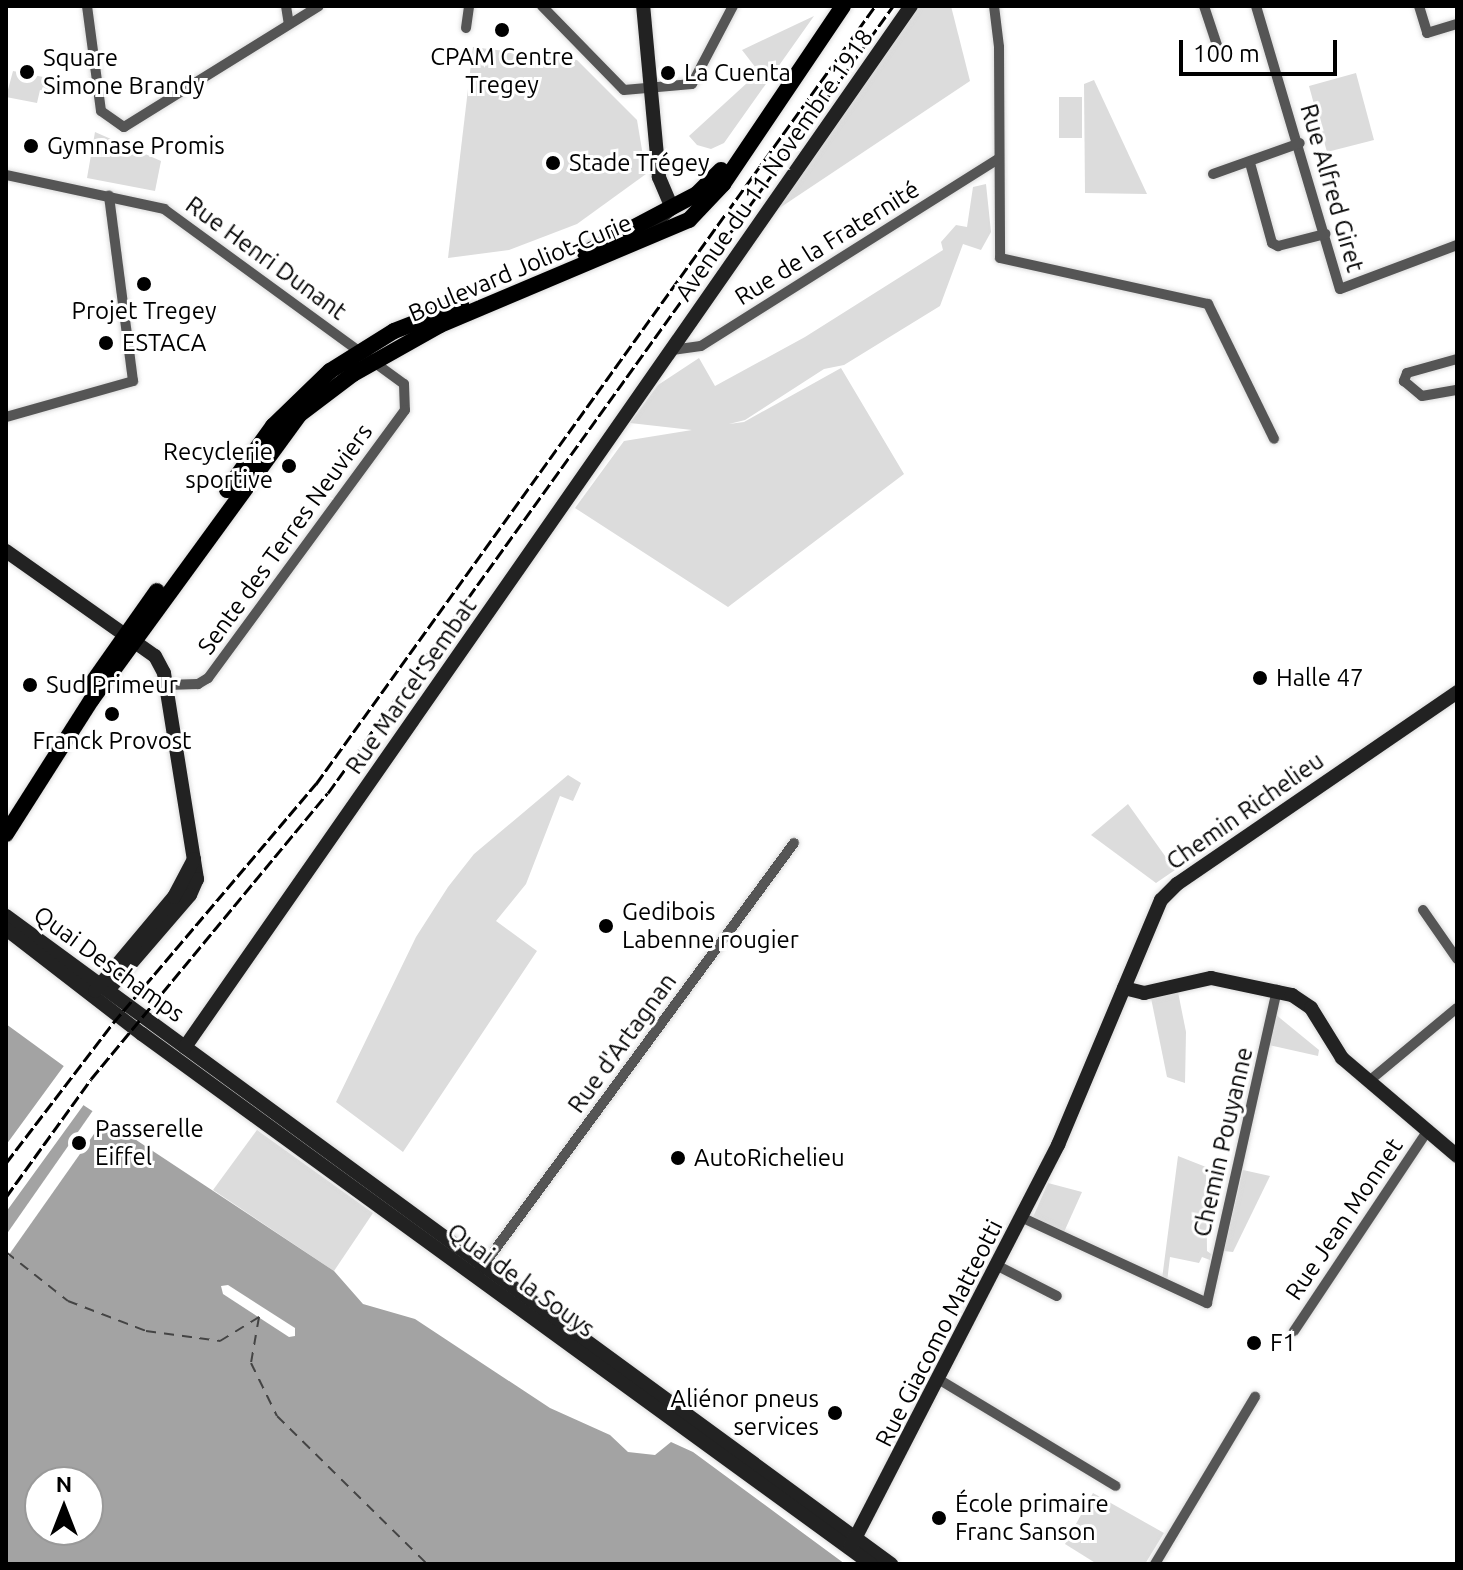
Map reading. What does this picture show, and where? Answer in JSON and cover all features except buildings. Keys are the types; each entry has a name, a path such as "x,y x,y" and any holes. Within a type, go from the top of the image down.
{"main road":[{"name":"Boulevard Joliot-Curie","path":"6,814 285,428 366,356 434,315 593,250 672,208 715,179 832,6"},
{"name":"Boulevard Joliot-Curie","path":"366,356 595,259 666,233 705,206 843,6"},
{"name":"Boulevard Joliot-Curie","path":"6,834 130,639"}],"street":[{"path":"87,6 101,111 124,127 319,6"},
{"path":"286,6 289,24"},
{"path":"466,28 469,6"},
{"path":"542,6 617,87 651,88 694,82 733,6"},
{"path":"595,259 649,229 672,208 660,182 643,6"},
{"name":"Avenue du 11 Novembre 1918","path":"672,350 911,6"},
{"path":"994,6 999,47 1000,258 1208,304 1274,439"},
{"path":"1204,6 1219,51"},
{"name":"Rue Alfred Giret","path":"1256,6 1300,143 1340,289 1457,245"},
{"path":"1419,6 1427,33 1457,24"},
{"path":"1213,174 1300,143"},
{"name":"Rue de la Fraternité","path":"672,350 701,346 998,159"},
{"path":"1250,163 1272,243 1278,246 1325,234"},
{"name":"Rue Henri Dunant","path":"6,175 164,209 404,384"},
{"path":"6,417 133,381 109,196"},
{"name":"Rue Marcel Sembat","path":"185,1047 672,350"},
{"path":"1457,359 1407,373 1404,381 1422,396 1457,390"},
{"name":"Sente des Terres Neuviers","path":"166,685 198,684 208,678 405,410 404,384"},
{"path":"6,551 158,659 166,685 198,870 190,895 100,990"},
{"name":"Chemin Richelieu","path":"1058,1145 1168,891 1457,692"},
{"name":"Rue d'Artagnan","path":"480,1270 794,843"},
{"path":"1423,910 1457,959"},
{"name":"Quai Deschamps","path":"6,916 100,990 142,1034"},
{"name":"Quai Deschamps","path":"6,929 185,1047"},
{"path":"1124,988 1144,993 1211,978 1277,990 1311,1008 1342,1058 1457,1156"},
{"name":"Chemin Pouyanne","path":"1023,1218 1207,1303 1277,990"},
{"path":"1369,1081 1457,1008"},
{"path":"142,1034 185,1047 185,1065"},
{"name":"Quai de la Souys","path":"142,1034 480,1270"},
{"name":"Quai de la Souys","path":"185,1047 480,1270 854,1544 891,1564"},
{"name":"Rue Jean Monnet","path":"1294,1331 1428,1130"},
{"name":"Rue Giacomo Matteotti","path":"854,1544 1058,1145"},
{"path":"998,1266 1057,1296"},
{"path":"940,1380 1116,1486"},
{"path":"1155,1564 1255,1397"},
{"name":"Quai de la Souys","path":"854,1544 871,1564"}],"shaded area":[{"path":"919,6 951,6 970,81 772,213"},
{"path":"814,16 724,143 711,149 697,145 689,136 759,72 742,50"},
{"name":"Stade Trégey","path":"473,47 577,60 637,120 646,174 577,224 509,250 448,258"},
{"path":"13,71 53,79 51,92 40,90 37,103 6,97"},
{"path":"1356,73 1374,140 1327,152 1309,86"},
{"path":"1094,80 1147,194 1085,193 1084,84"},
{"path":"1059,97 1082,97 1082,138 1059,138"},
{"path":"95,132 161,161 155,191 87,178"},
{"path":"986,184 991,232 981,250 963,244 940,306 844,365 824,369 745,420 729,424 744,422 841,368 904,474 728,607 575,508 624,441 692,430 630,423 658,385 699,358 715,386 805,337 943,250 941,242 956,225 967,227 973,187"},
{"path":"568,775 581,783 573,801 560,796 526,884 496,921 537,951 403,1152 336,1102 416,937 448,887 474,854"},
{"path":"1128,804 1175,870 1156,883 1091,835"},
{"path":"1178,992 1186,1032 1185,1083 1167,1077 1151,998"},
{"path":"1275,1014 1319,1050 1318,1056 1269,1045"},
{"path":"6,1024 65,1067 53,1085 334,1271 363,1304 415,1319 550,1408 610,1435 628,1452 655,1455 671,1442 693,1452 845,1564 6,1564"},
{"path":"257,1130 373,1213 334,1271 213,1190"},
{"path":"1178,1156 1206,1167 1207,1251 1211,1254 1210,1260 1202,1257 1199,1263 1170,1257 1167,1282 1162,1279"},
{"path":"1243,1170 1270,1176 1233,1252 1224,1251"},
{"path":"1048,1183 1082,1192 1064,1232 1033,1217"},
{"path":"1093,1493 1164,1533 1145,1564 1097,1564 1065,1544"}],"pier":[{"path":"66,1063 69,1068 58,1084 85,1103 6,1212 6,1145"},
{"path":"94,1109 106,1117 6,1259 6,1235"},
{"path":"228,1285 295,1328 295,1336 289,1337 223,1294 221,1286"}],"ferry route":[{"path":"6,1252 68,1301 146,1331 220,1341 259,1317 251,1363 277,1416 427,1564"}],"railway":[{"path":"6,1163 113,1023 316,784 875,6"},
{"path":"6,1197 91,1079 328,793 893,6"}],"place":[{"name":"CPAM Centre Tregey","path":"502,30"},
{"name":"Square Simone Brandy","path":"27,72"},
{"name":"La Cuenta","path":"668,73"},
{"name":"Gymnase Promis","path":"31,146"},
{"name":"Stade Trégey","path":"553,163"},
{"name":"Projet Tregey","path":"144,284"},
{"name":"ESTACA","path":"106,343"},
{"name":"Recyclerie sportive","path":"289,466"},
{"name":"Halle 47","path":"1260,678"},
{"name":"Sud Primeur","path":"30,685"},
{"name":"Franck Provost","path":"112,714"},
{"name":"Gedibois Labenne rougier","path":"606,926"},
{"name":"Passerelle Eiffel","path":"79,1143"},
{"name":"AutoRichelieu","path":"678,1158"},
{"name":"F1","path":"1254,1343"},
{"name":"Aliénor pneus services","path":"835,1413"},
{"name":"École primaire Franc Sanson","path":"939,1518"}]}
